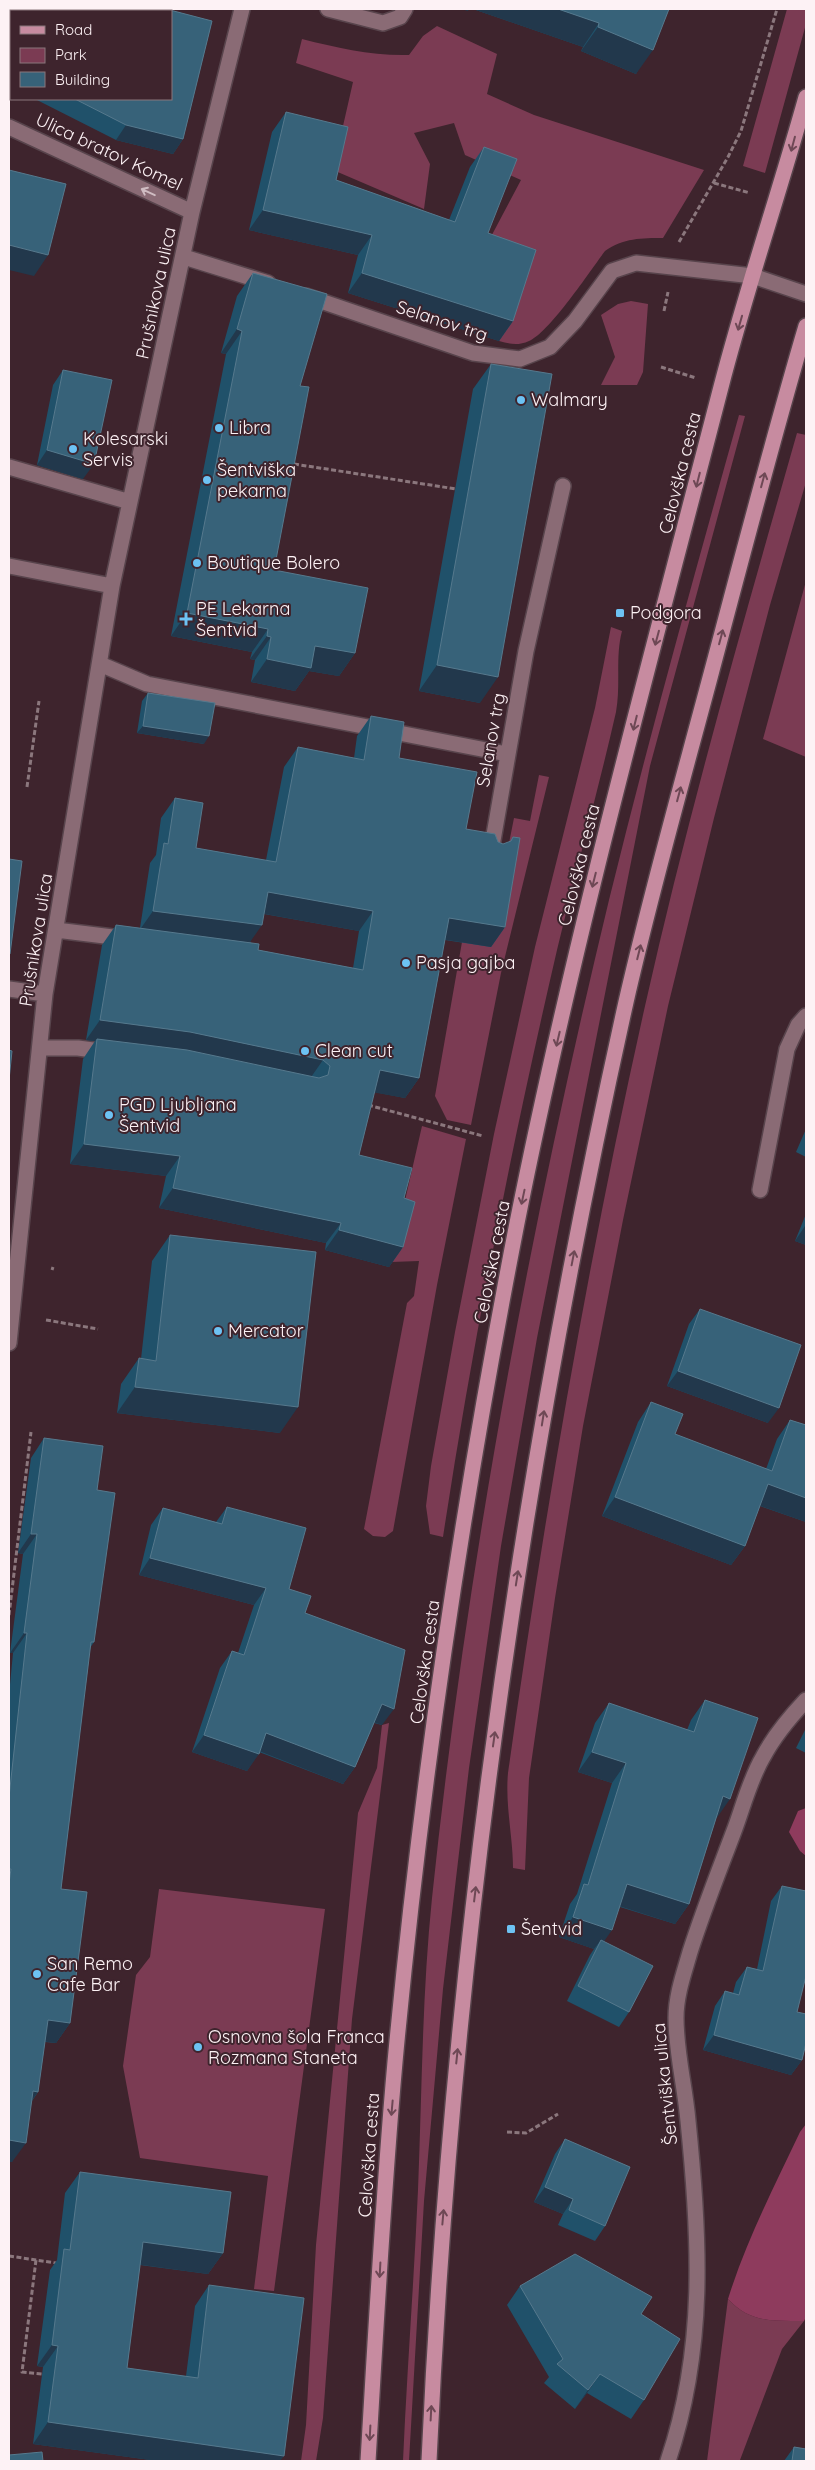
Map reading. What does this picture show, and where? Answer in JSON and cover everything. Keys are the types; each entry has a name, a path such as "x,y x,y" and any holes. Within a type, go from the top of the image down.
{"main road":[{"name":"Celovška cesta","path":"368,2461 383,2212 395,2069 417,1858 444,1655 479,1438 517,1224 583,926 722,385 806,97"},
{"path":"429,2461 439,2266 466,1971 487,1788 515,1590 550,1377 629,990 671,822 783,403 806,326"}],"street":[{"name":"Prušnikova ulica","path":"9,1343 16,1220 46,994 112,586 192,212 242,9"},
{"path":"328,9 383,23 400,18 406,9"},
{"name":"Ulica bratov Komel","path":"9,127 192,212"},
{"name":"Selanov trg","path":"184,256 285,288 473,353 520,359 550,347 575,321 612,271 636,262 753,276 806,294"},
{"path":"9,467 130,502"},
{"name":"Selanov trg","path":"490,855 526,651 563,486"},
{"path":"9,566 112,586"},
{"path":"100,664 147,684 507,754"},
{"path":"56,930 147,942"},
{"path":"9,988 46,994"},
{"path":"760,1190 787,1049 798,1025 806,1016"},
{"path":"40,1048 78,1048 125,1054"},
{"name":"Šentviška ulica","path":"668,2461 676,2439 693,2358 699,2275 695,2186 686,2104 680,2069 676,2017 680,1984 701,1918 762,1757 785,1723 806,1700"}],"path":[{"path":"679,240 714,183 741,131 777,9"},
{"path":"714,183 757,194"},
{"path":"661,367 691,376"},
{"path":"294,464 456,489"},
{"path":"27,787 39,701"},
{"path":"362,1104 483,1136"},
{"path":"46,1320 98,1330"},
{"path":"9,1615 31,1432"},
{"path":"507,2132 526,2133 558,2114"},
{"path":"9,2256 56,2263"},
{"path":"36,2260 22,2372 42,2374"}],"green space":[{"path":"787,9 806,9 806,24 765,173 743,166"},
{"path":"437,26 497,54 487,94 534,115 704,170 663,238 626,241 605,251 558,314 537,336 525,343 514,344 499,341 524,264 485,248 521,180 465,155 454,123 414,133 430,164 424,209 333,170 353,82 296,63 302,39 368,53 409,55 423,36"},
{"path":"631,301 648,304 643,372 637,385 601,385 615,357 601,315 618,304"},
{"path":"739,415 745,416 650,766 537,1338 501,1546 469,1768 443,1989 424,2201 409,2461 403,2461 416,2224 424,2007 432,1898 446,1772 483,1521 528,1271 580,1023 640,778"},
{"path":"797,433 806,435 806,482 770,605 714,818 668,1006 623,1220 583,1426 555,1598 529,1778 525,1870 513,1868 507,1785 508,1773 552,1484 586,1293 624,1101 679,862"},
{"path":"806,581 806,757 763,739"},
{"path":"611,627 622,631 619,651 616,712 557,950 524,1096 480,1316 443,1537 430,1534 426,1506 431,1466 455,1332 494,1134 535,947 595,708"},
{"path":"539,775 549,777 501,973 471,1125 447,1120 435,1096 462,942 506,858 514,818 530,821"},
{"path":"422,1126 466,1139 437,1285 393,1531 385,1537 373,1536 364,1529 407,1303 414,1296 419,1261 391,1262"},
{"path":"389,1723 352,2019 323,2418 316,2461 301,2461 306,2425 316,2245 358,1813 377,1768 382,1725"},
{"path":"159,1889 325,1909 274,2291 254,2289 268,2176 140,2158 123,2066 136,1975 150,1957"},
{"path":"728,2299 736,2307 754,2317 772,2320 804,2321 782,2349 740,2460 707,2461"}],"shaded area":[{"path":"806,1808 806,1856 800,1851 789,1832 798,1811"},
{"path":"806,2124 806,2317 804,2321 782,2321 754,2317 736,2307 728,2299 743,2256 761,2214 800,2132"}],"building":[{"path":"558,9 669,9 653,50 598,27 599,23"},
{"path":"172,11 212,21 183,139 126,125 77,100 172,100"},
{"path":"286,112 348,127 336,180 455,222 484,147 517,159 488,233 536,250 513,321 362,273 372,235 263,210"},
{"path":"9,170 66,184 48,255 9,245"},
{"path":"253,273 327,294 300,386 309,387 274,570 368,588 355,653 315,646 311,668 267,659 271,637 267,636 268,629 187,613 242,331 237,329"},
{"path":"491,364 552,374 498,677 437,665"},
{"path":"63,370 112,380 94,464 47,450"},
{"path":"148,693 215,703 209,736 143,726"},
{"path":"371,716 404,722 399,758 477,772 466,829 495,834 498,842 503,844 511,841 513,837 520,838 505,927 449,918 419,1078 380,1070 359,1155 412,1168 404,1198 415,1202 403,1247 339,1230 341,1223 173,1188 180,1156 84,1144 97,1039 187,1050 319,1078 328,1075 330,1066 323,1060 190,1032 100,1020 116,925 259,944 258,950 363,970 373,911 268,892 262,925 153,911 164,843 168,844 175,798 203,803 196,848 276,862 298,747 364,760"},
{"path":"9,859 22,861 10,954 9,953"},
{"path":"9,1050 12,1051 9,1080"},
{"name":"Mercator","path":"170,1235 316,1252 298,1407 135,1387 139,1358 156,1361"},
{"path":"700,1309 801,1345 779,1408 678,1371"},
{"path":"651,1402 683,1414 675,1434 772,1471 790,1420 806,1425 806,1498 768,1484 745,1546 615,1497"},
{"path":"44,1438 103,1446 97,1490 115,1493 94,1642 91,1642 61,1889 87,1892 70,2023 48,2020 38,2092 33,2091 26,2143 9,2140 9,1883 11,1869 9,1869 9,1797 27,1633 24,1633 37,1534 31,1534"},
{"path":"227,1507 306,1528 289,1589 311,1596 305,1613 405,1650 394,1709 382,1704 355,1767 266,1733 259,1754 204,1735 232,1651 244,1655 266,1588 150,1558 163,1508 222,1524"},
{"path":"705,1700 758,1718 730,1799 723,1796 689,1904 627,1884 612,1930 573,1917 584,1884 588,1885 626,1763 592,1752 609,1703 694,1732"},
{"path":"782,1886 806,1891 806,1976 797,2012 806,2014 806,2043 802,2060 714,2035 725,1991 739,1995 747,1967 763,1971"},
{"path":"601,1940 653,1966 629,2012 578,1986"},
{"path":"565,2139 630,2167 605,2226 569,2210 573,2199 545,2187"},
{"path":"80,2172 231,2192 223,2253 143,2242 127,2368 198,2378 209,2285 304,2298 284,2456 48,2422 58,2346 52,2345 64,2249 70,2250"},
{"path":"575,2254 652,2297 641,2314 680,2339 644,2400 600,2374 588,2390 557,2364 563,2359 520,2286"},
{"path":"794,2447 806,2449 806,2461 792,2461"},
{"path":"42,2452 43,2461 9,2461 9,2455"}],"place":[{"name":"Walmary","path":"521,400"},
{"name":"Libra","path":"219,428"},
{"name":"Kolesarski Servis","path":"73,449"},
{"name":"Šentviška pekarna","path":"207,480"},
{"name":"Boutique Bolero","path":"197,563"},
{"name":"Podgora","path":"620,613"},
{"name":"PE Lekarna Šentvid","path":"186,619"},
{"name":"Pasja gajba","path":"406,963"},
{"name":"Clean cut","path":"305,1051"},
{"name":"PGD Ljubljana Šentvid","path":"109,1115"},
{"name":"Mercator","path":"218,1331"},
{"name":"Šentvid","path":"511,1929"},
{"name":"San Remo Cafe Bar","path":"37,1974"},
{"name":"Osnovna šola Franca Rozmana Staneta","path":"198,2047"}]}
